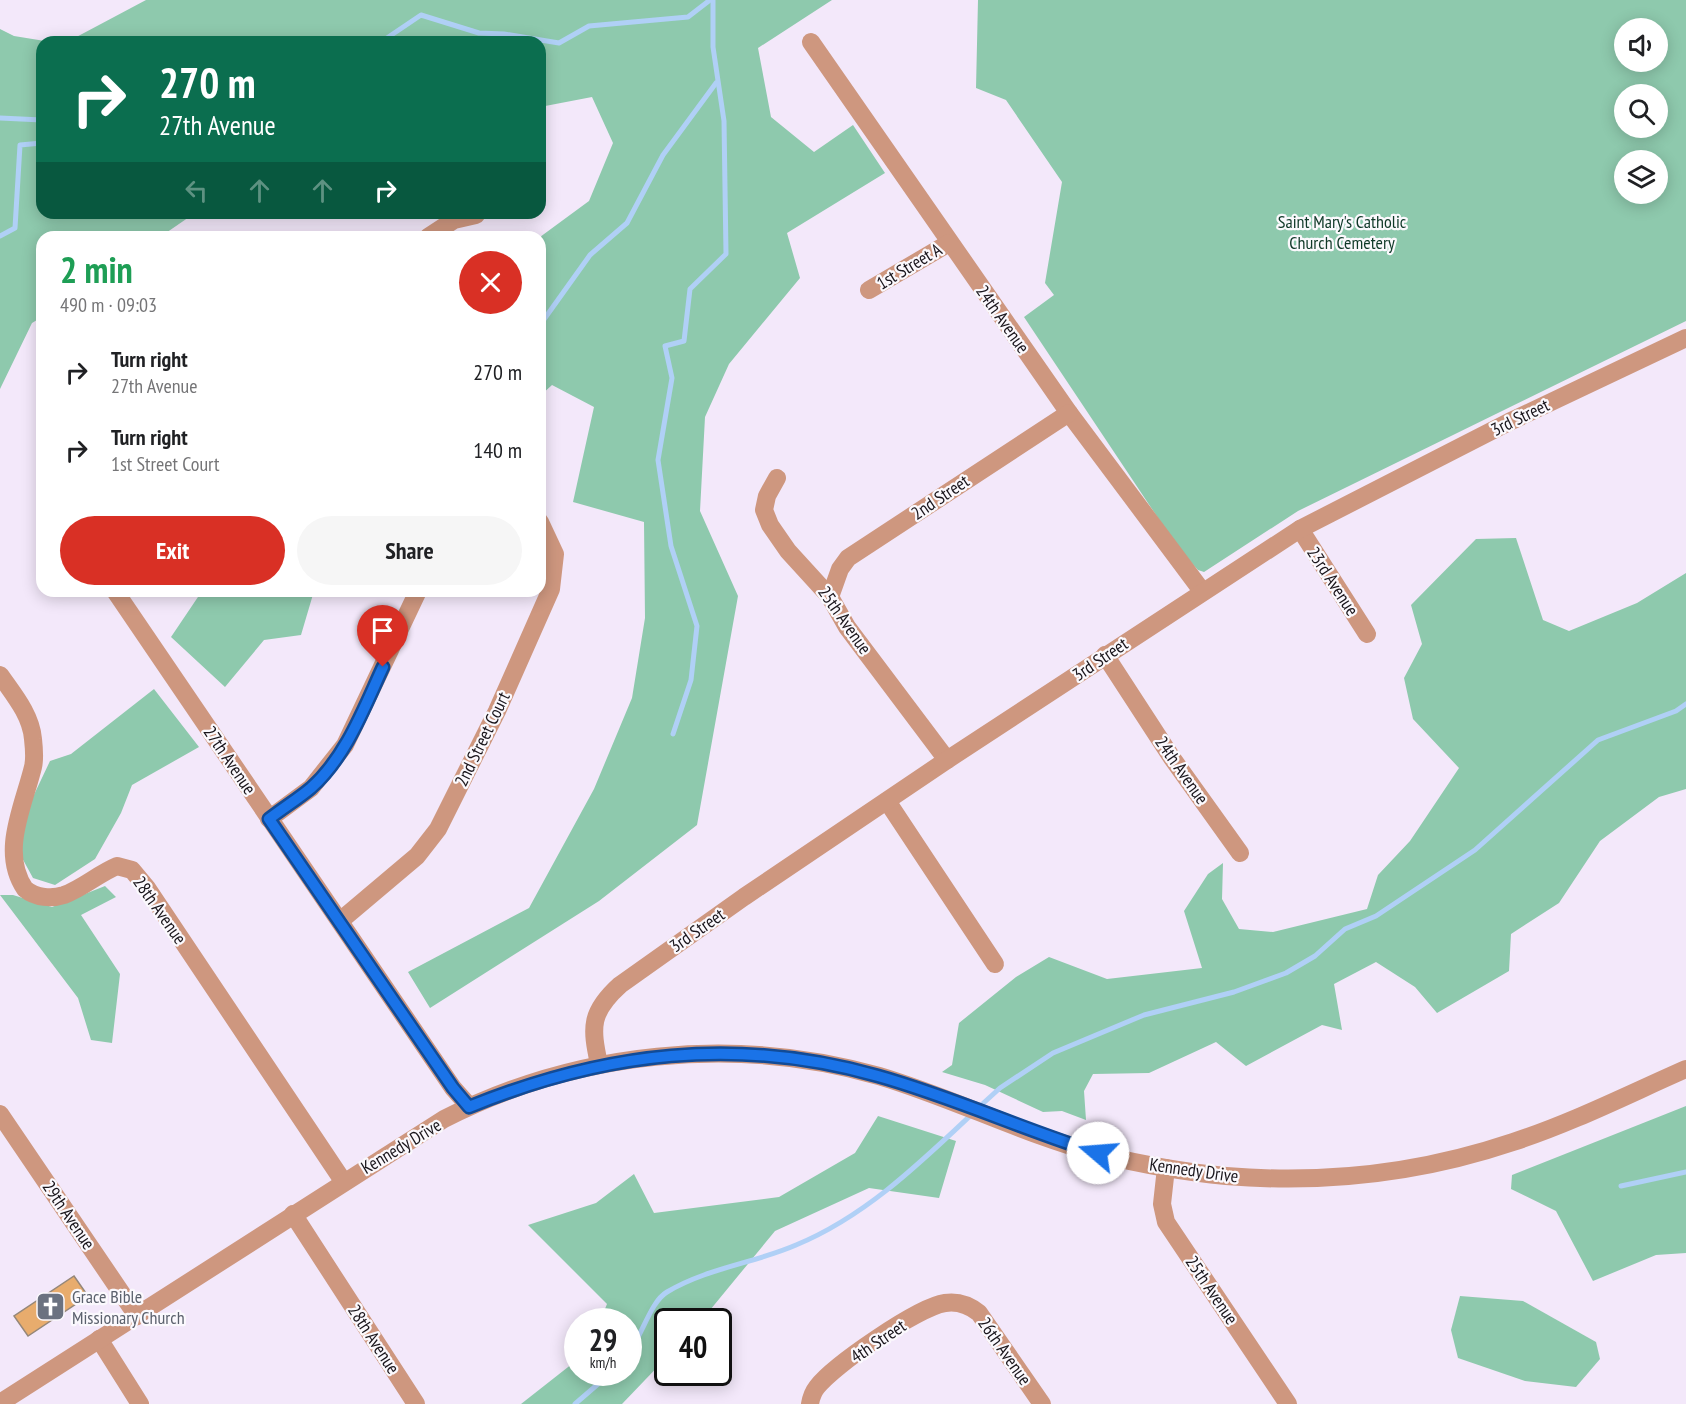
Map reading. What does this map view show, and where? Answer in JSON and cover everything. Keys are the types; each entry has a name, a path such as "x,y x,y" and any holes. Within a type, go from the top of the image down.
{"street":[{"name":"24th Avenue","path":"811,42 1069,413 1202,591"},
{"path":"437,231 458,219"},
{"name":"1st Street A","path":"869,290 949,243"},
{"name":"3rd Street","path":"599,1064 593,1025 596,1014 607,996 744,897 947,760 1300,529 1509,422 1685,341"},
{"name":"2nd Street","path":"830,597 840,569 848,558 1069,413"},
{"name":"25th Avenue","path":"777,478 767,496 765,516 788,551 830,597 847,627 947,760"},
{"name":"23rd Avenue","path":"1300,529 1367,634"},
{"name":"2nd Street Court","path":"340,921 417,856 438,830 497,711 551,589 555,554 546,535"},
{"name":"27th Avenue","path":"120,597 453,1088 469,1107"},
{"path":"269,819 311,788 345,745 415,597"},
{"name":"24th Avenue","path":"1105,655 1172,758 1240,853"},
{"name":"28th Avenue","path":"0,675 25,711 31,725 33,740 33,766 6,846 10,870 15,880 30,893 41,897 53,897 75,890 117,866 132,870 147,888 343,1181"},
{"path":"887,801 995,964"},
{"name":"Kennedy Drive","path":"0,1403 343,1181 469,1107 511,1089 599,1064 665,1055 723,1053 834,1065 879,1077 1098,1153 1166,1168 1264,1179 1360,1176 1401,1170 1515,1142 1686,1069"},
{"name":"29th Avenue","path":"0,1114 137,1316"},
{"name":"25th Avenue","path":"1166,1168 1162,1204 1166,1222 1288,1404"},
{"name":"28th Avenue","path":"293,1214 416,1404"},
{"name":"4th Street","path":"810,1404 818,1386 829,1375 892,1329 942,1303 962,1304"},
{"name":"26th Avenue","path":"962,1304 979,1313 1042,1404"},
{"path":"99,1340 140,1404"}],"green space":[{"path":"146,0 832,0 758,48 771,117 814,152 853,125 885,173 787,233 800,278 729,364 705,417 700,511 738,596 697,825 599,901 430,1008 408,972 529,908 594,789 632,698 645,618 644,522 573,502 594,407 552,385 546,390 546,233 589,201 613,143 592,97 546,106 546,36 78,36"},
{"name":"Saint Mary's Catholic Church Cemetery","path":"978,0 1686,0 1686,321 1298,511 1204,572 1198,570 1178,548 1024,317 1054,295 1045,283 1062,182 1006,100 976,88"},
{"path":"0,29 14,36 36,40 36,219 186,219 169,231 36,231 36,321 32,323 0,389"},
{"path":"1516,538 1543,620 1569,631 1637,603 1686,573 1686,789 1659,797 1600,841 1559,903 1511,934 1509,971 1437,1013 1415,987 1376,962 1334,984 1342,1030 1322,1025 1246,1066 1216,1042 1149,1073 1093,1074 1084,1091 1086,1120 1062,1111 1043,1112 985,1085 942,1072 952,1065 959,1023 1016,977 1049,957 1107,979 1202,968 1184,911 1208,874 1223,863 1222,899 1239,929 1273,932 1367,909 1378,875 1410,841 1459,768 1413,719 1404,678 1422,644 1411,605 1476,539"},
{"path":"198,597 312,597 301,635 264,640 225,687 171,637"},
{"path":"154,689 199,747 132,785 121,813 95,859 55,885 33,878 21,856 22,820 50,761 71,754"},
{"path":"105,886 116,897 81,915 120,974 112,1043 91,1040 78,998 0,895 13,895 52,907"},
{"path":"1686,1106 1686,1253 1656,1255 1593,1281 1556,1211 1511,1189 1512,1175"},
{"path":"878,1116 956,1141 939,1198 869,1188 775,1231 712,1308 654,1308 654,1371 642,1383 642,1308 605,1308 607,1304 528,1225 596,1203 634,1174 654,1213 779,1197 855,1153"},
{"path":"1460,1296 1523,1301 1596,1342 1600,1359 1576,1387 1525,1381 1458,1358 1451,1330"},
{"path":"564,1370 564,1386 639,1386 622,1404 521,1404"}],"building":[{"name":"Grace Bible Missionary Church","path":"74,1276 88,1296 28,1336 14,1316"}],"waterway":[{"path":"546,41 559,43 589,26 688,17 710,0"},
{"path":"673,734 691,680 697,626 671,546 658,460 672,378 665,346 684,341 690,289 726,254 724,121 713,47 713,0"},
{"path":"390,36 421,15 479,33 516,36"},
{"path":"546,317 590,255 627,223 663,155 716,83"},
{"path":"0,118 36,120"},
{"path":"0,236 15,228 20,145 36,144"},
{"path":"978,1108 1000,1088 1053,1053 1144,1015 1234,992 1286,973 1315,956 1345,929 1376,916 1475,850 1598,740 1676,711 1686,704"},
{"path":"642,1330 651,1311 667,1292 698,1277 796,1245 845,1220 910,1171 971,1115"},
{"path":"1621,1186 1686,1172"},
{"path":"575,1404 596,1386"}],"place":[{"name":"Grace Bible Missionary Church","path":"51,1306"}],"route":[{"path":"383,667 345,745 333,763 311,788 269,819 453,1088 469,1107 511,1089 599,1064 665,1055 723,1053 834,1065 879,1077 1098,1153"}]}
